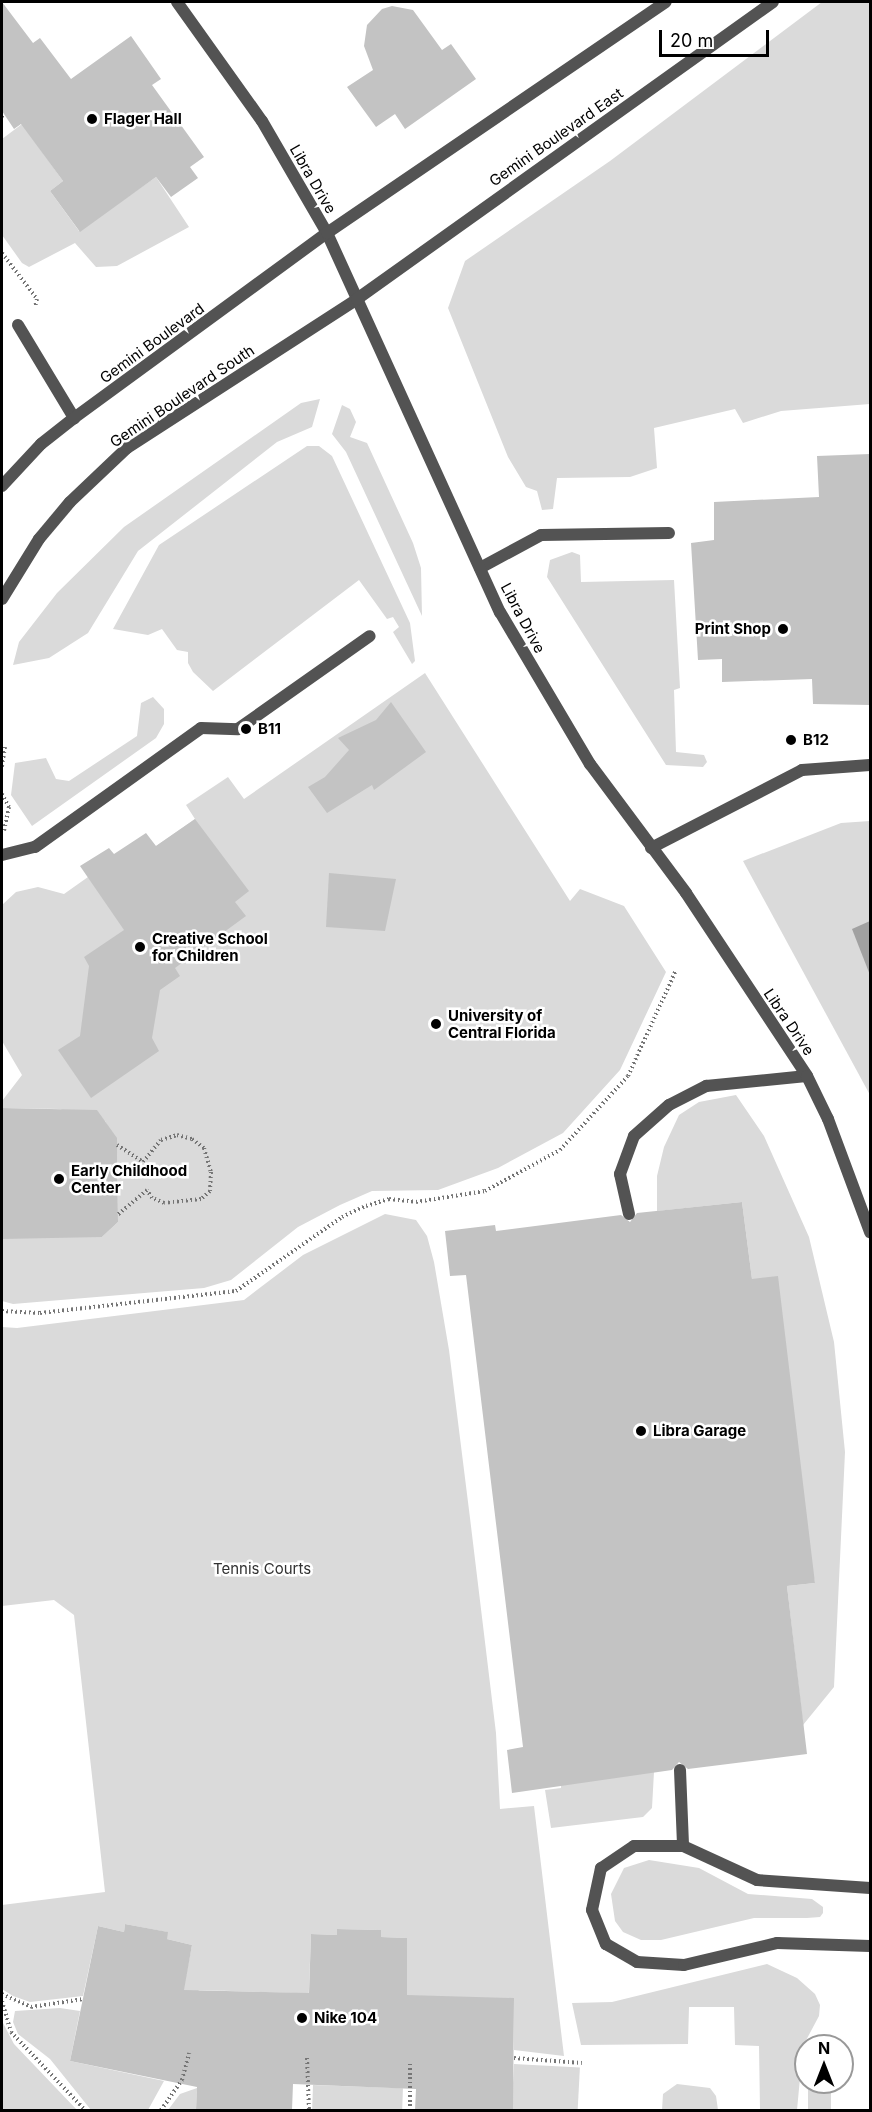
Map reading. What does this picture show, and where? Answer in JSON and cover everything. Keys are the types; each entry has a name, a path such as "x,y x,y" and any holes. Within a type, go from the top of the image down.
{"street":[{"name":"Libra Drive","path":"177,2 262,121 327,233 500,612 590,764 686,893 807,1076 828,1119 870,1232"},
{"path":"327,233 666,2"},
{"name":"Gemini Boulevard East","path":"357,298 773,2"},
{"name":"Gemini Boulevard","path":"2,486 41,444 74,418 327,233"},
{"name":"Gemini Boulevard South","path":"2,599 39,539 70,502 127,448 357,298"},
{"path":"18,325 74,418"},
{"path":"480,568 541,535 669,533"},
{"path":"2,855 35,847 201,728 238,729 370,636"},
{"path":"651,848 802,770 870,765"},
{"path":"629,1214 620,1174 634,1136 669,1105 706,1086 807,1076"},
{"path":"680,1770 682,1846"},
{"path":"870,1888 757,1880 682,1846 634,1846 601,1868 592,1910 606,1944 637,1962 684,1965 777,1943 870,1946"}],"path":[{"path":"2,253 37,298 30,347"},
{"path":"2,747 5,747 2,766"},
{"path":"2,794 9,807 4,832"},
{"path":"2,1311 40,1313 236,1291 342,1217 366,1206 389,1198 416,1202 449,1199 495,1186 560,1150 628,1076 676,970"},
{"path":"117,1145 143,1162 161,1140 177,1135 192,1139 204,1148 211,1172 210,1191 201,1198 164,1203 152,1198 147,1190 118,1214"},
{"path":"2,1994 31,2007 83,1999"},
{"path":"2,2001 11,2031 85,2110"},
{"path":"161,2110 182,2080 189,2054"},
{"path":"307,2058 309,2110"},
{"path":"514,2058 582,2062"},
{"path":"410,2064 410,2110"}],"green space":[{"path":"822,2 870,2 870,404 781,411 743,423 735,409 654,428 657,468 630,477 557,478 553,509 542,510 537,491 526,487 508,457 448,308 465,261 610,161"},
{"path":"22,124 63,181 50,191 79,231 156,177 189,227 117,266 96,267 75,243 29,267 22,263 2,235 2,139"},
{"path":"320,399 312,427 277,442 138,551 88,633 49,658 13,665 19,642 57,593 124,527 301,403"},
{"path":"342,405 350,409 356,422 350,437 367,443 413,543 421,568 422,616 346,452 332,434"},
{"path":"307,446 319,446 332,456 410,623 415,661 412,664 393,632 399,627 393,617 387,619 359,580 213,691 193,672 188,663 188,652 177,650 162,629 148,635 113,629 159,545"},
{"path":"572,552 580,555 581,582 674,580 680,688 674,690 676,752 704,755 707,762 703,767 666,765 547,577 550,560"},
{"path":"425,673 570,901 580,889 624,906 666,972 620,1070 563,1133 498,1168 438,1190 372,1191 340,1205 298,1227 231,1280 204,1288 13,1304 2,1301 2,1237 102,1237 118,1222 117,1145 105,1121 89,1121 60,1109 2,1108 2,1101 22,1075 2,1041 2,905 16,892 38,887 64,894 88,877 156,846 195,819 186,805 228,777 244,799"},
{"path":"153,697 164,709 164,724 156,738 32,826 11,795 15,763 46,758 56,779 69,781 137,736 141,703"},
{"path":"870,821 870,1095 743,861 841,823"},
{"path":"736,1095 764,1136 809,1237 834,1342 845,1452 834,1687 803,1725 787,1586 815,1583 752,1279 742,1202 657,1211 657,1176 664,1147 679,1115 699,1102"},
{"name":"Tennis Courts","path":"385,1214 416,1220 427,1236 434,1262 449,1350 496,1733 500,1809 534,1806 564,2056 514,2050 514,1998 406,2019 407,1938 381,1937 381,1930 337,1929 337,1935 311,1934 308,2015 296,1993 199,1990 178,2016 192,1945 167,1939 167,1932 125,1924 124,1932 98,1926 83,1996 30,2002 13,1996 2,1989 2,1905 105,1892 74,1615 54,1600 2,1606 2,1327 17,1328 244,1300 303,1255"},
{"path":"654,1772 652,1808 643,1817 551,1828 545,1790 561,1788 561,1784"},
{"path":"649,1860 699,1868 748,1894 812,1899 823,1907 823,1913 820,1917 807,1918 754,1918 661,1940 641,1940 623,1932 615,1921 611,1894 624,1868"},
{"path":"767,1964 797,1978 815,1994 820,2005 819,2016 809,2034 794,2034 794,2094 798,2094 797,2110 760,2110 759,2046 735,2045 734,2007 689,2007 688,2044 581,2045 572,2003 612,2002"},
{"path":"60,2008 80,2011 70,2061 164,2081 148,2110 91,2110 50,2059 18,2034 13,2022 15,2011"},
{"path":"2,2021 14,2044 77,2110 2,2110"},
{"path":"514,2064 580,2067 578,2110 512,2110"},
{"path":"677,2084 710,2088 716,2096 718,2110 662,2110 663,2094"},
{"path":"313,2085 403,2088 402,2110 312,2110"},
{"path":"197,2088 196,2110 168,2110 180,2094"},
{"path":"808,2094 831,2094 831,2110 808,2110"}],"shaded area":[{"path":"870,921 870,975 852,929"}],"building":[{"name":"Flager Hall","path":"2,2 33,43 40,38 71,79 131,36 161,79 152,85 204,157 190,167 198,178 171,197 156,177 80,232 50,191 63,181 21,124 14,129 2,111"},
{"path":"392,6 413,10 442,50 451,44 476,79 405,129 395,114 376,127 347,87 373,70 364,46 367,25 382,9"},
{"name":"Print Shop","path":"870,454 870,705 813,704 812,679 722,682 722,659 698,660 691,543 714,540 714,502 819,497 817,456"},
{"path":"391,702 426,752 374,790 372,785 327,813 308,787 325,777 349,750 338,738 376,720"},
{"name":"Creative School for Children","path":"195,819 249,891 235,902 246,916 175,968 180,976 160,990 152,1038 159,1051 91,1098 58,1050 80,1036 89,966 84,957 124,930 80,866 109,848 114,854 146,833 156,846"},
{"path":"329,873 396,879 385,931 326,927"},
{"name":"Early Childhood Center","path":"2,1108 97,1110 117,1138 118,1222 102,1237 2,1239"},
{"name":"Libra Garage","path":"742,1202 752,1279 778,1276 815,1583 787,1586 807,1754 688,1769 679,1762 672,1770 512,1793 507,1750 523,1747 466,1275 450,1276 445,1231 495,1225 496,1231 621,1215 630,1222 637,1213"},
{"name":"Nike 104","path":"125,1924 168,1932 167,1939 192,1945 184,1990 309,1993 311,1934 337,1935 337,1929 381,1930 381,1937 407,1938 407,1995 514,1998 513,2110 415,2110 416,2089 293,2084 292,2110 196,2110 197,2087 70,2061 98,1926 124,1932"}],"place":[{"name":"Flager Hall","path":"92,119"},
{"name":"Print Shop","path":"783,629"},
{"name":"B11","path":"246,729"},
{"name":"B12","path":"791,740"},
{"name":"Creative School for Children","path":"140,947"},
{"name":"University of Central Florida","path":"436,1024"},
{"name":"Early Childhood Center","path":"59,1179"},
{"name":"Libra Garage","path":"641,1431"},
{"name":"Nike 104","path":"302,2018"}]}
